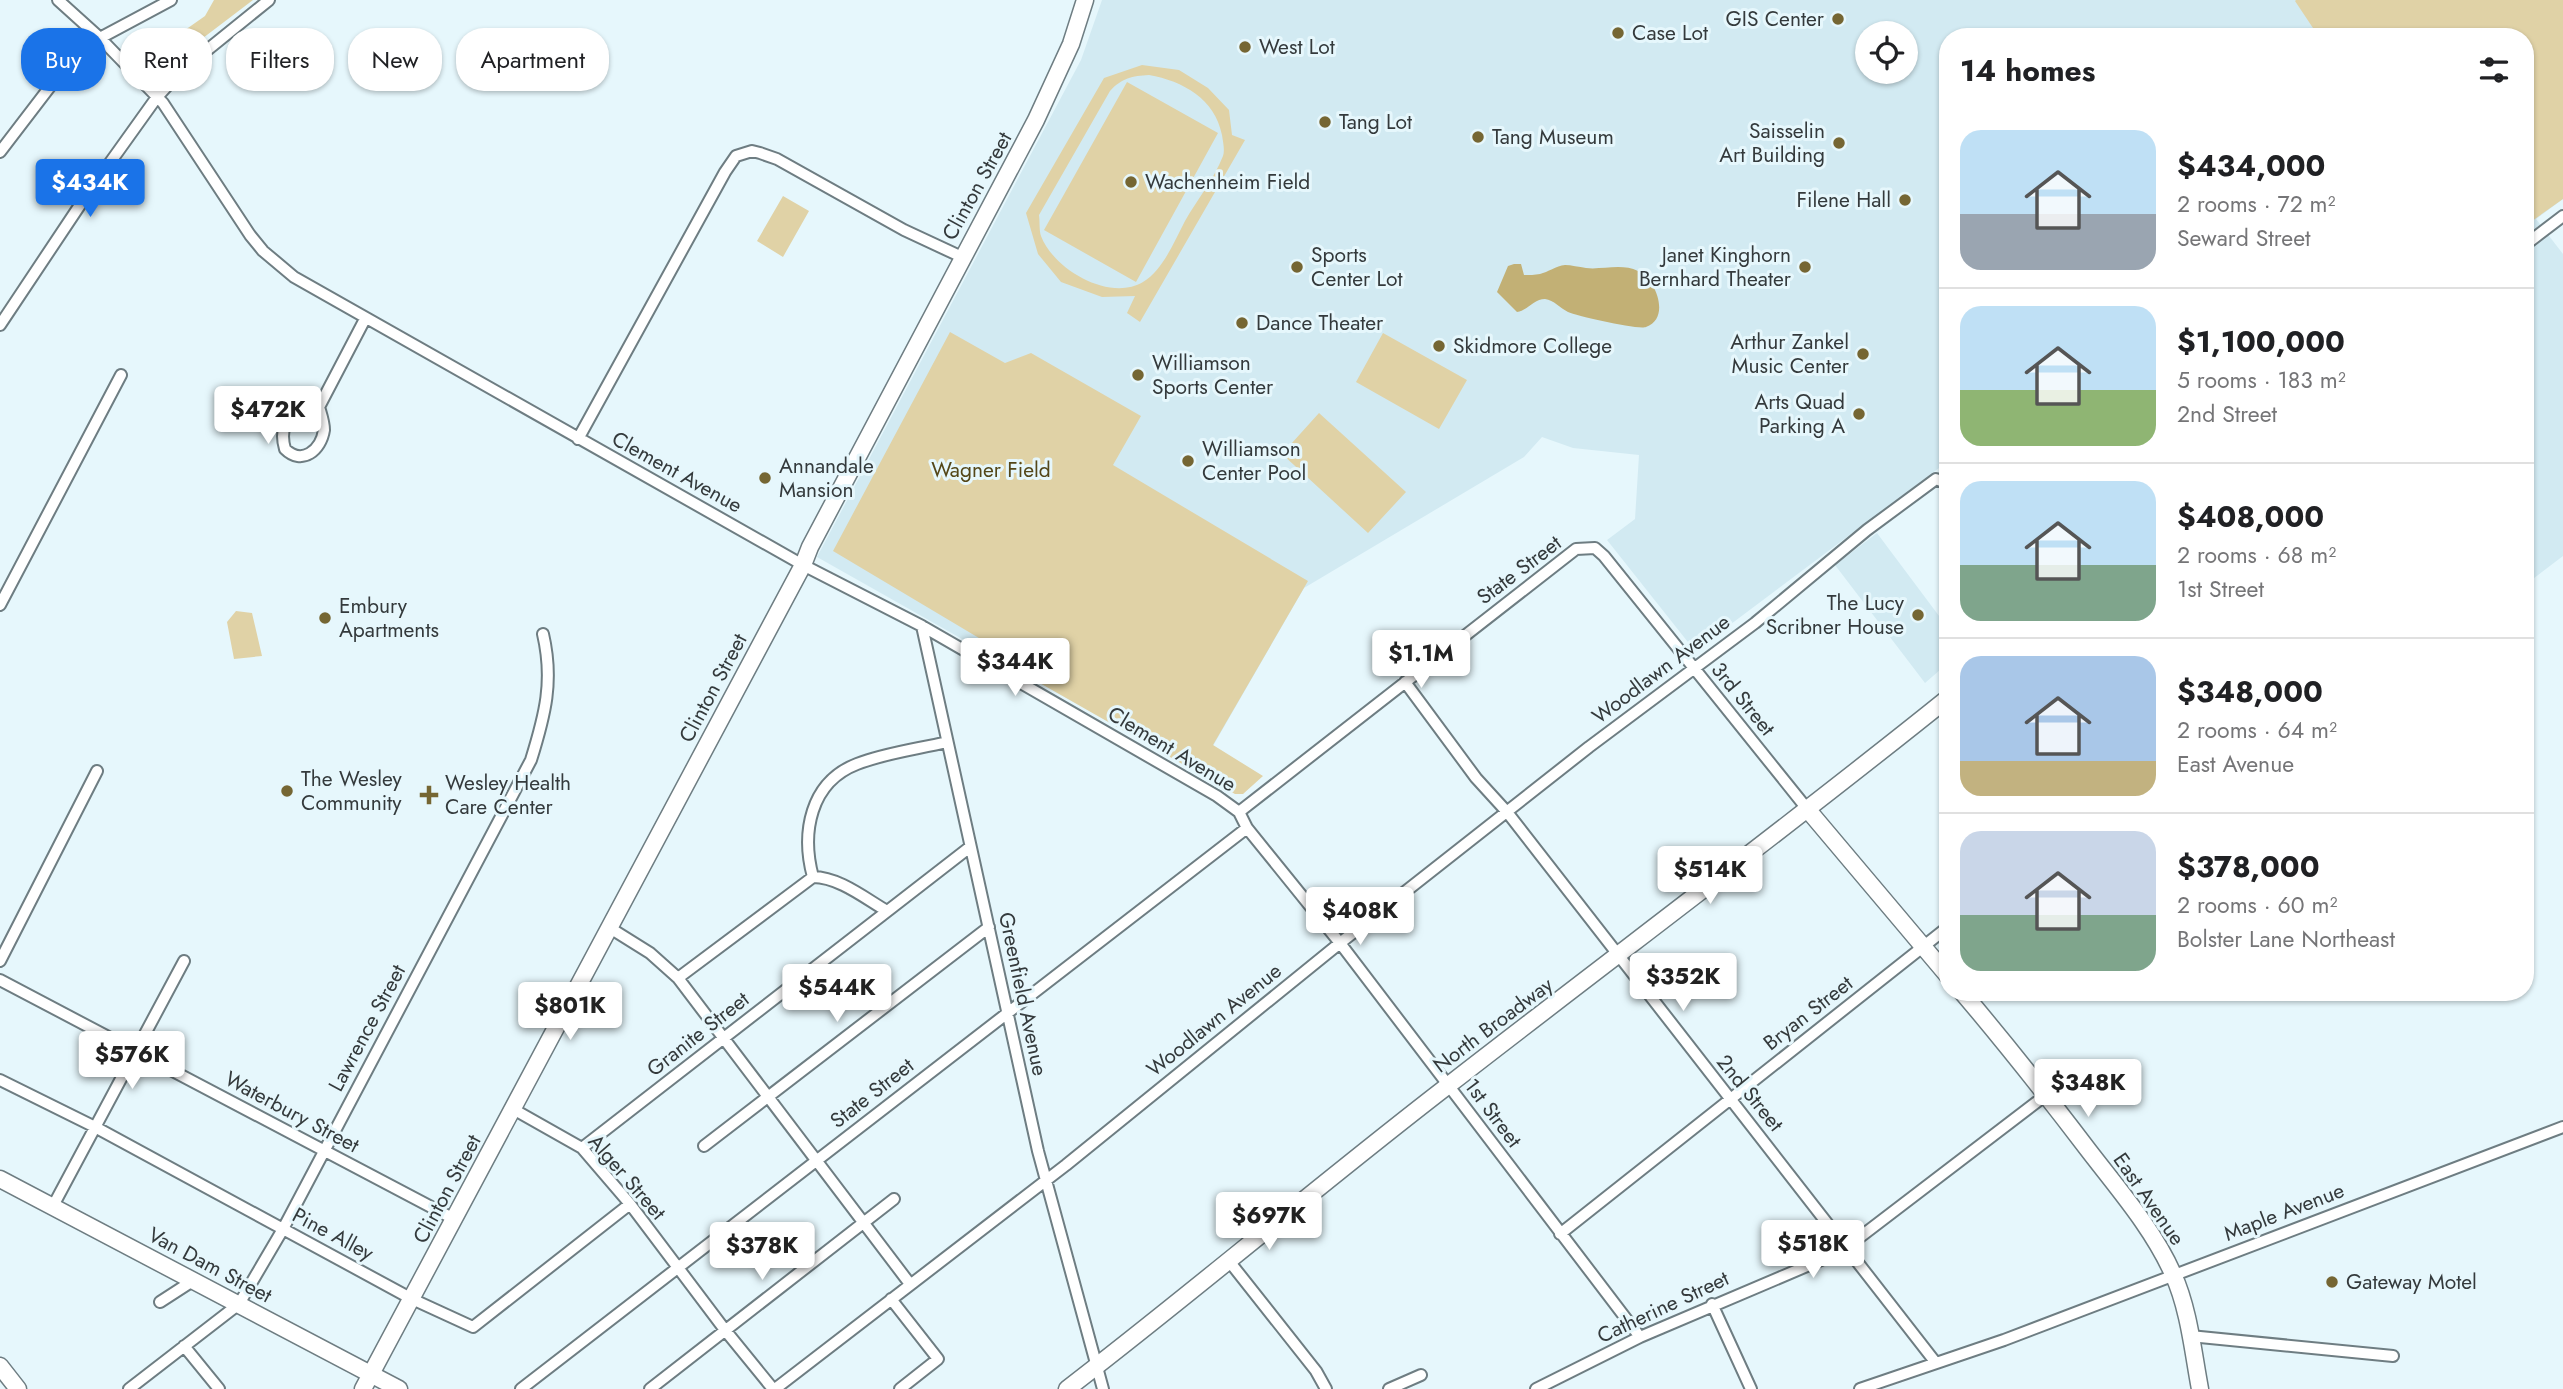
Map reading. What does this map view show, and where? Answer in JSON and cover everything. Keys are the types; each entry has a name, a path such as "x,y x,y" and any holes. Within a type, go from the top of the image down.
{"street":[{"name":"Clement Avenue","path":"58,0 89,28"},
{"path":"106,35 171,0"},
{"path":"0,325 84,199 157,97 180,72 269,0"},
{"name":"Clinton Street","path":"363,1389 803,565 962,257 1003,185 1070,44 1085,0"},
{"name":"Clement Avenue","path":"106,44 163,103 250,236 263,251 294,277 803,565 922,626 1217,796 1239,812"},
{"path":"0,152 47,91"},
{"path":"578,439 736,156 752,151 777,159 904,230 962,257"},
{"path":"2534,238 2563,216"},
{"path":"319,407 298,413 285,423 282,431 285,449 295,457 311,454 317,447 324,431 319,407 365,319"},
{"path":"0,605 121,375"},
{"name":"Woodlawn Avenue","path":"774,1389 1045,1180 1589,747 1755,623 1867,530 1936,479 1939,481"},
{"name":"3rd Street","path":"1595,548 1808,810"},
{"name":"State Street","path":"1239,812 1576,549 1595,548"},
{"name":"Greenfield Avenue","path":"922,626 1045,1180 1103,1389"},
{"name":"Lawrence Street","path":"129,1389 239,1304 283,1229 531,760 546,714 549,666 544,634"},
{"name":"2nd Street","path":"1405,682 1476,778 1507,813 1936,1363"},
{"name":"North Broadway","path":"1067,1389 1448,1085 1808,810 1939,705"},
{"path":"813,877 808,860 809,816 820,795 836,775 857,764 947,742"},
{"path":"0,961 97,771"},
{"path":"1808,810 1939,966"},
{"name":"1st Street","path":"1239,812 1248,828 1340,943 1640,1336"},
{"name":"State Street","path":"521,1389 1248,828"},
{"name":"Granite Street","path":"582,1148 970,847"},
{"path":"678,978 813,877 822,877 848,888 887,912"},
{"path":"704,1146 989,927"},
{"path":"610,928 650,953 678,978 910,1284"},
{"name":"Bryan Street","path":"1560,1234 1939,934"},
{"path":"53,1206 184,961"},
{"name":"Waterbury Street","path":"0,980 454,1219"},
{"name":"East Avenue","path":"1969,1001 2132,1206 2156,1242 2174,1275 2200,1389"},
{"name":"Pine Alley","path":"0,1080 95,1127 412,1299 473,1327 630,1204"},
{"name":"Catherine Street","path":"1536,1389 1640,1336 1821,1261 1847,1247 2046,1095"},
{"name":"Alger Street","path":"513,1109 582,1148 630,1204 725,1331 774,1389"},
{"name":"Maple Avenue","path":"1860,1389 2174,1275 2563,1127"},
{"name":"Van Dam Street","path":"0,1179 399,1389"},
{"path":"650,1389 894,1199"},
{"path":"1229,1261 1316,1371 1326,1389"},
{"path":"160,1301 194,1280"},
{"path":"891,1299 938,1359 900,1389"},
{"path":"1712,1304 1751,1389"},
{"path":"2190,1336 2393,1356"},
{"path":"184,1346 219,1389"},
{"path":"0,1366 18,1389"},
{"path":"1389,1389 1421,1375"}],"shaded area":[{"name":"Skidmore College","path":"1102,0 2563,0 2563,199 2536,219 2563,254 2563,556 2534,578 2534,28 1939,28 1939,468 1695,651 1607,540 1635,519 1639,455 1573,448 1542,437 1524,457 1304,588 1198,772 817,557 1081,60"},
{"path":"1521,264 1524,275 1540,274 1565,265 1619,267 1638,271 1645,275 1655,290 1658,316 1646,327 1632,326 1574,314 1545,299 1517,312 1497,292 1508,266"},
{"path":"1877,533 1939,616 1939,671 1925,683 1835,565"}],"green space":[{"path":"214,0 253,0 212,31 212,28 188,28 205,16"},
{"path":"2563,0 2563,199 2534,220 2534,28 2313,28 2295,1"},
{"path":"1142,65 1179,70 1208,88 1229,110 1232,135 1245,140 1140,322 1127,313 1135,296 1102,297 1061,282 1038,254 1026,213 1104,78","holes":["1149,75 1185,87 1205,102 1218,122 1223,156 1167,255 1150,277 1130,287 1100,285 1070,271 1048,249 1041,236 1039,215 1110,91 1123,80 1132,77"]},
{"name":"Wachenheim Field","path":"1127,82 1218,133 1136,282 1044,230"},
{"path":"783,196 809,211 783,257 757,241"},
{"name":"Wagner Field","path":"950,332 1005,363 1031,353 1141,416 1113,465 1308,581 1213,745 1263,776 1243,794 1235,794 985,652 989,644 833,551"},
{"path":"1383,333 1467,380 1439,429 1356,382"},
{"path":"1319,413 1406,492 1368,533 1282,454"},
{"path":"236,611 252,613 262,656 234,659 227,622"}],"place":[{"name":"GIS Center","path":"1838,19"},
{"name":"Case Lot","path":"1618,33"},
{"name":"West Lot","path":"1245,47"},
{"name":"Tang Lot","path":"1325,122"},
{"name":"Tang Museum","path":"1478,137"},
{"name":"Saisselin Art Building","path":"1839,143"},
{"name":"Wachenheim Field","path":"1131,182"},
{"name":"Filene Hall","path":"1905,200"},
{"name":"Sports Center Lot","path":"1297,267"},
{"name":"Janet Kinghorn Bernhard Theater","path":"1805,267"},
{"name":"Dance Theater","path":"1242,323"},
{"name":"Skidmore College","path":"1439,346"},
{"name":"Arthur Zankel Music Center","path":"1863,354"},
{"name":"Williamson Sports Center","path":"1138,375"},
{"name":"Arts Quad Parking A","path":"1859,414"},
{"name":"Williamson Center Pool","path":"1188,461"},
{"name":"Annandale Mansion","path":"765,478"},
{"name":"The Lucy Scribner House","path":"1918,615"},
{"name":"Embury Apartments","path":"325,618"},
{"name":"The Wesley Community","path":"287,791"},
{"name":"Wesley Health Care Center","path":"429,795"},
{"name":"Gateway Motel","path":"2332,1282"}]}
